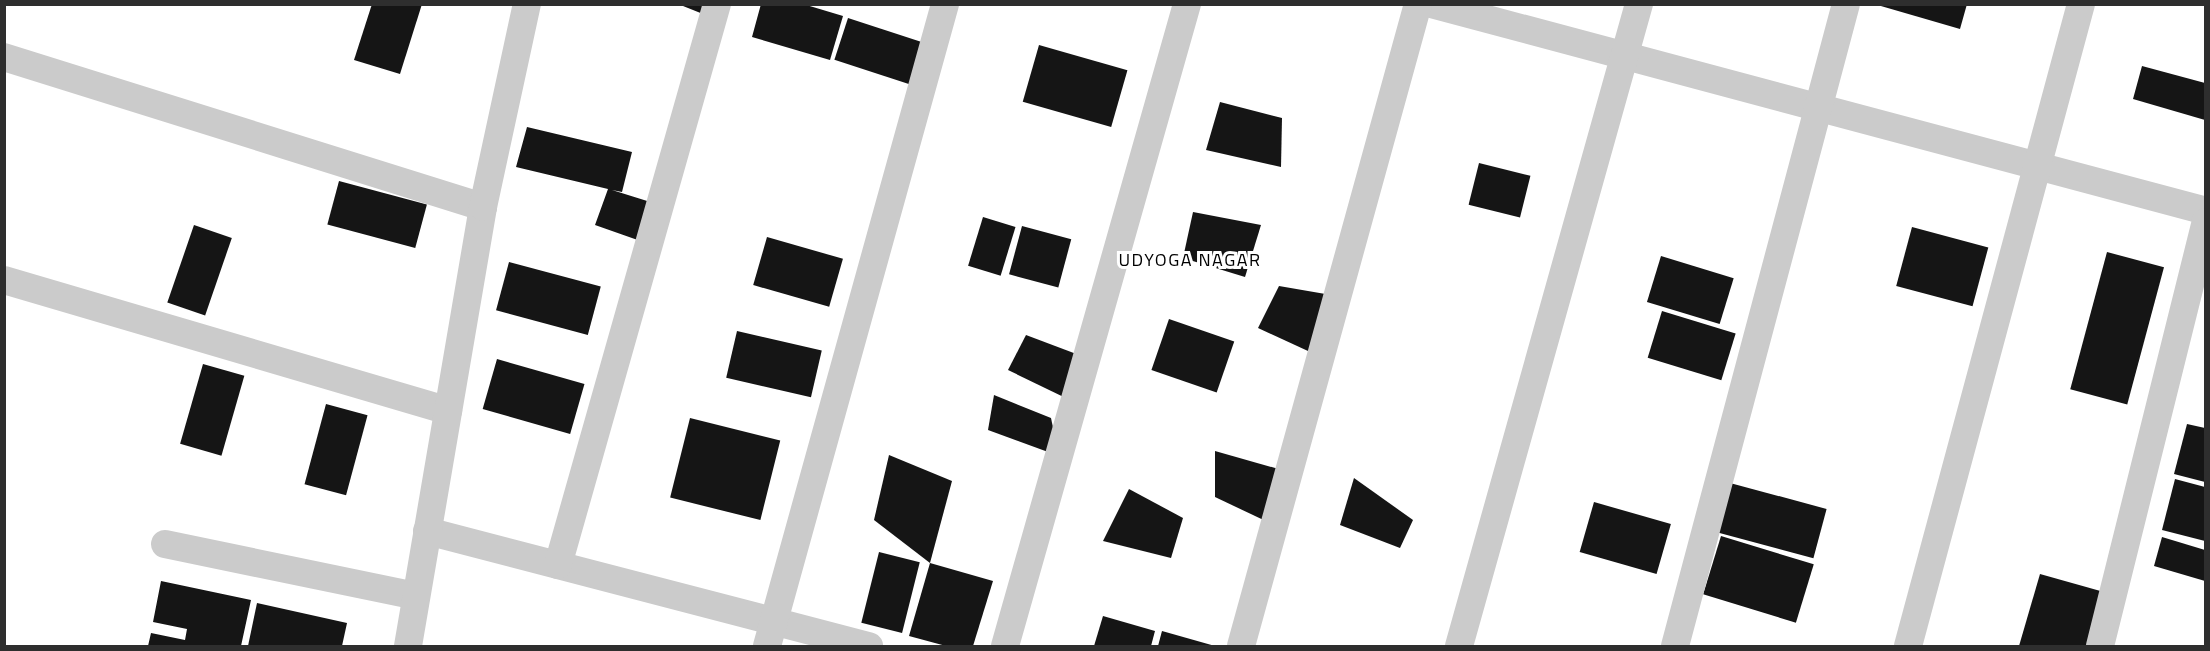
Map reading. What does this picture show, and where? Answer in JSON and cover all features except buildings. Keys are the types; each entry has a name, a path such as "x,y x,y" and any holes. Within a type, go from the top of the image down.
{"street":[{"path":"408,646 483,207 527,4"},
{"path":"558,565 717,4"},
{"path":"771,634 945,4"},
{"path":"1005,646 1187,4"},
{"path":"1241,646 1418,4"},
{"path":"1431,4 1624,58 2205,211"},
{"path":"1459,646 1639,4"},
{"path":"1675,646 1820,109 1846,4"},
{"path":"1908,646 2039,167 2081,4"},
{"path":"4,57 483,207"},
{"path":"2100,646 2205,222"},
{"path":"4,280 448,411"},
{"path":"427,531 558,565 771,634 869,646"},
{"path":"165,544 416,596"}],"district":[{"name":"UDYOGA NAGAR","path":"1190,260"}]}
